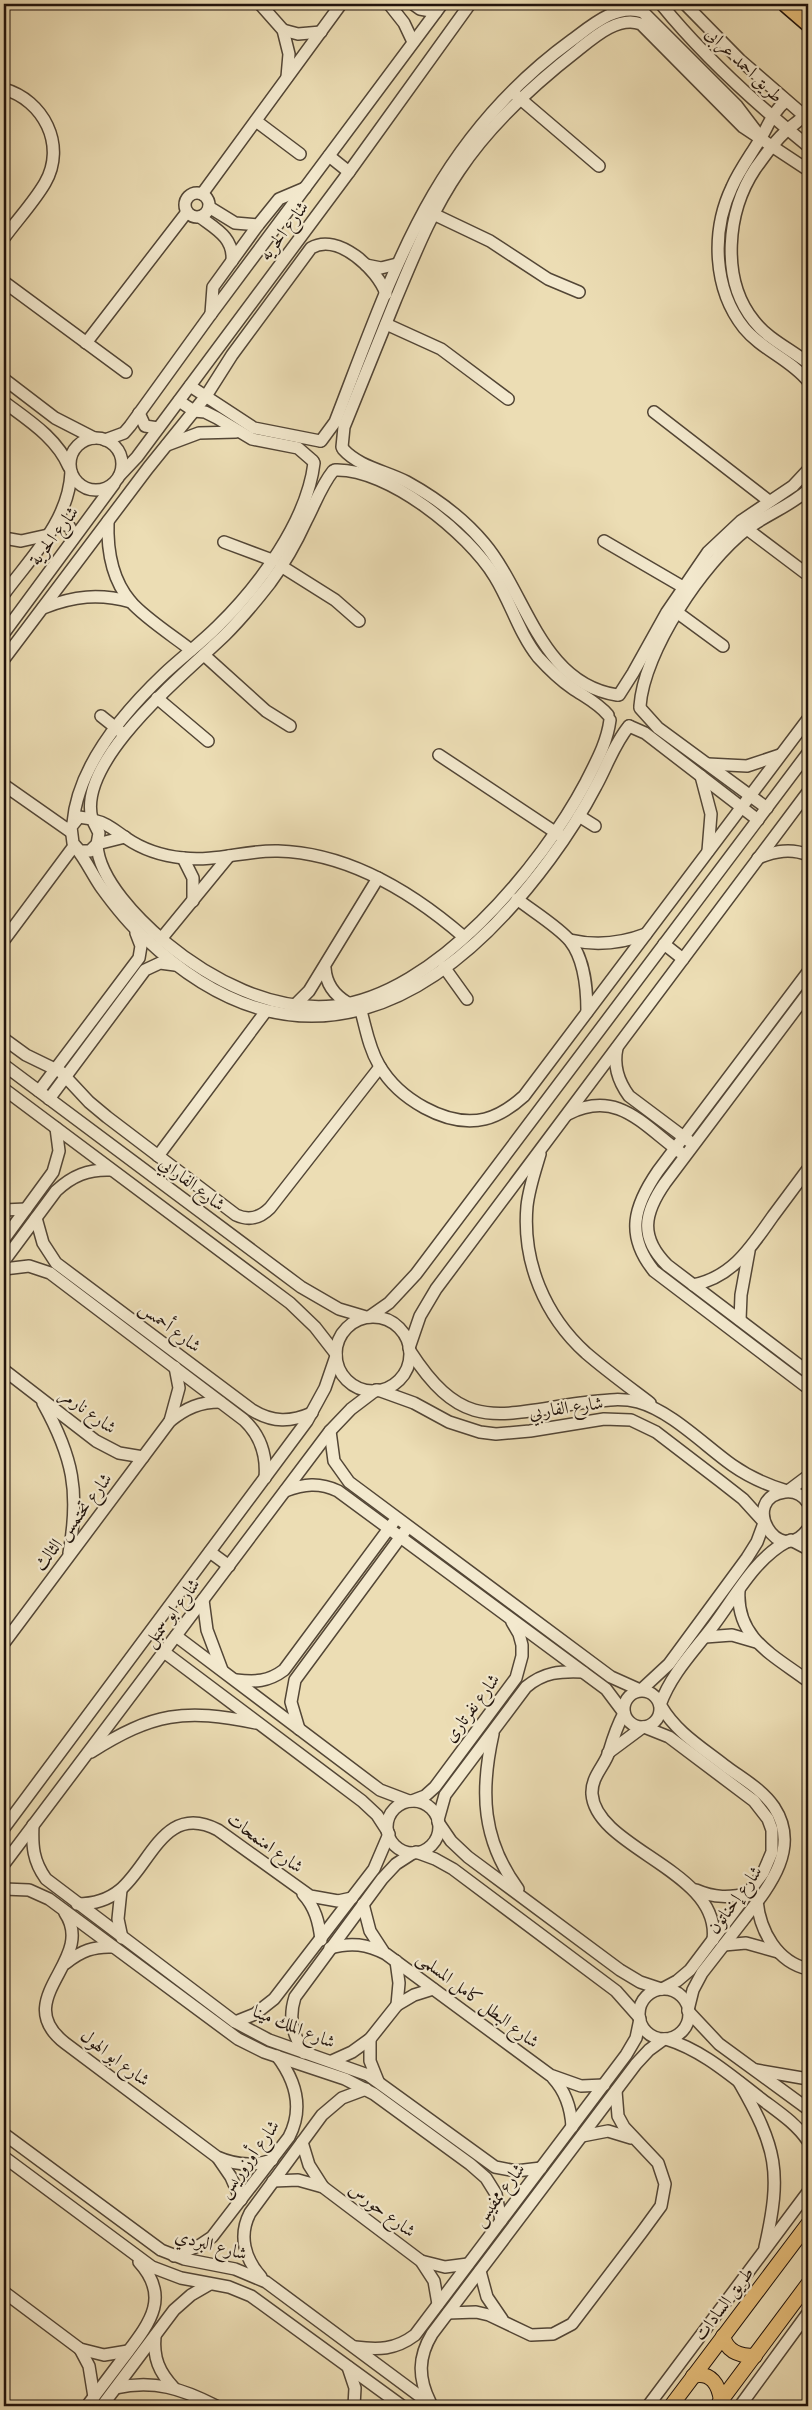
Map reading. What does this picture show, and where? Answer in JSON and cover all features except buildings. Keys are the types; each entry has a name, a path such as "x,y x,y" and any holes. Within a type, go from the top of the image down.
{"highway":[{"path":"786,4 808,23"}],"main road":[{"name":"طريق السادات","path":"671,2406 808,2224"},
{"path":"719,2404 808,2284"},
{"path":"723,2336 730,2350 737,2354 755,2356"},
{"path":"693,2376 699,2374 712,2380 717,2385 719,2404"}],"street":[{"path":"260,4 283,30 289,54 287,78"},
{"path":"202,194 341,4"},
{"path":"389,4 404,23 414,42"},
{"path":"413,4 420,9 439,8"},
{"name":"شارع الحريه","path":"117,479 137,457 179,401 349,172 470,4"},
{"name":"طريق احمد عرابى","path":"661,4 710,59 771,116 808,146"},
{"name":"طريق احمد عرابى","path":"685,4 740,60 806,117"},
{"name":"شارع الحريه","path":"100,439 124,433 439,8"},
{"path":"179,967 132,925 112,902 75,847 72,827 77,797 99,754 204,655 249,609 324,484 344,462 344,427 386,324 428,212 471,154 521,99 622,10 637,16 648,16 658,34 737,106 761,139 808,170"},
{"path":"601,27 552,55 511,91 462,148 428,212 397,264 335,422 314,448 311,482 278,560 239,604 152,686 121,732 92,788 89,804 92,819 99,833 97,845 101,865 129,905 161,939 188,959 237,1001 266,1011 300,1017 318,1017 361,1011 444,967 483,934 517,899 560,836 607,738 610,701 618,695 718,542 741,520 793,486 808,470"},
{"path":"283,30 298,34 320,32"},
{"path":"4,89 26,99 39,110 47,123 54,153 51,168 45,182 4,238"},
{"path":"511,91 599,166"},
{"path":"786,100 771,116 761,139 731,188 722,216 718,252 723,286 728,302 744,328 754,339 790,364 808,381"},
{"path":"806,117 787,129 754,171 737,210 732,238 736,282 745,309 754,321 775,340 806,356"},
{"path":"256,121 300,154"},
{"path":"328,156 349,172"},
{"path":"211,314 213,286 258,225 279,199 305,188"},
{"path":"200,217 206,213 209,207 208,200 202,194 192,194 186,198 187,212 193,216 200,217 225,236 230,245 232,261"},
{"path":"209,207 235,222 258,225"},
{"path":"86,343 187,212"},
{"path":"428,212 498,245 548,279 579,292"},
{"path":"225,236 235,222"},
{"path":"4,659 163,448 206,396 228,360 311,248 330,243 344,249 365,264 378,277 386,294"},
{"path":"365,264 381,268 397,264"},
{"path":"4,282 126,372"},
{"path":"723,286 736,282"},
{"path":"386,324 441,349 508,399"},
{"path":"4,379 55,418 114,445 120,454 122,464 117,479 100,491 89,490 76,482 64,456 54,443 4,402"},
{"path":"190,386 254,428 320,441 335,440 357,461 406,482 444,513"},
{"path":"179,401 194,411 205,412 217,418 237,432 259,442 298,448 320,469 352,472 392,488 444,513 473,531 490,560 512,583 529,644 548,668 572,688 597,704 618,726 629,726 645,733 758,820"},
{"path":"30,422 39,419 42,414 41,407"},
{"path":"654,412 769,501"},
{"path":"139,413 145,426 158,428"},
{"path":"163,448 174,441 198,433 237,432"},
{"path":"70,470 70,457 76,447 84,441 100,439"},
{"name":"شارع الحرية","path":"4,589 51,531 68,497 70,470"},
{"name":"شارع الحرية","path":"4,633 117,479"},
{"path":"39,1091 56,1068 150,966 166,962 213,982 294,1005 322,1007 348,1004 400,989 464,937 579,816 616,745 629,726 639,717 647,671 678,613 682,595 747,529 808,490"},
{"path":"108,521 110,555 118,580 131,602 191,650"},
{"path":"4,538 21,541 51,531 61,524 69,526 73,533 72,540"},
{"path":"747,529 808,575"},
{"path":"604,541 682,595"},
{"path":"224,542 278,560 335,600 359,621"},
{"path":"41,609 70,598 85,595 100,595 131,602"},
{"path":"519,613 564,666 592,687 618,695 634,697 652,724 767,808"},
{"path":"678,613 723,646"},
{"path":"204,655 255,702 290,726"},
{"path":"157,698 208,741"},
{"path":"101,716 121,732"},
{"path":"361,1011 370,1046 380,1067 400,1089 423,1107 450,1118 475,1121 500,1114 524,1096 808,719"},
{"path":"808,753 408,1285 389,1303 344,1330 337,1346 336,1355 338,1365 349,1382 366,1390 377,1390 395,1383 402,1377 409,1360 409,1349 420,1316 431,1296 808,792"},
{"path":"439,754 560,836"},
{"path":"706,764 747,766 782,754"},
{"path":"700,775 711,814 707,854"},
{"path":"4,785 72,827"},
{"path":"579,816 595,826"},
{"path":"72,827 79,817 92,819 109,825 125,837 158,853 183,858 198,859 277,851 301,853 342,863 378,878 414,899 464,937"},
{"path":"75,847 85,852 97,845 125,837"},
{"path":"4,940 75,847"},
{"path":"758,858 780,851 792,851 808,855"},
{"path":"161,939 229,856"},
{"path":"183,858 193,878 192,901"},
{"path":"294,1005 309,991 325,968 378,878"},
{"path":"517,899 570,940 582,968 587,997 587,1012"},
{"path":"50,1099 139,958 141,952 140,940 132,925"},
{"path":"570,940 606,944 634,939 647,933"},
{"path":"664,944 683,958"},
{"path":"139,958 147,961 150,966"},
{"path":"444,967 468,999"},
{"path":"325,968 329,985 334,993 348,1004"},
{"path":"808,972 644,1191 636,1214 635,1227 641,1250 650,1266 664,1279 808,1388"},
{"path":"808,993 656,1197 650,1209 647,1222 652,1246 658,1256 671,1269 808,1372"},
{"path":"158,1156 266,1011"},
{"path":"4,1039 26,1054 56,1068 94,1106 158,1156 236,1215 250,1219 258,1217 270,1208 380,1067"},
{"path":"618,1044 616,1068 623,1088 637,1103 694,1145"},
{"name":"شارع الفارابي","path":"4,1065 313,1295 338,1308 367,1317"},
{"name":"شارع الفارابي","path":"4,1089 290,1304 315,1327 336,1355"},
{"path":"566,1114 590,1104 611,1105 630,1114 686,1156"},
{"path":"4,1239 45,1184 57,1162 59,1151 56,1128"},
{"path":"541,1148 531,1186 527,1226 532,1267 539,1287 558,1323 570,1337 602,1366 659,1410"},
{"path":"693,1285 716,1278 726,1272 749,1251 808,1169"},
{"path":"4,1261 56,1191 75,1176 93,1171 111,1170"},
{"path":"45,1184 52,1186 56,1191"},
{"path":"165,1210 177,1194"},
{"path":"4,1210 26,1209"},
{"name":"شارع أحمس","path":"36,1218 43,1243 56,1263 175,1367 244,1420 257,1435 265,1456 265,1478"},
{"path":"740,1320 741,1295 749,1251"},
{"name":"شارع أحمس","path":"4,1270 29,1266 50,1273 261,1416 282,1421 292,1420 312,1413"},
{"path":"664,1279 671,1269"},
{"path":"367,1317 387,1320 395,1324 402,1331 409,1349"},
{"name":"شارع الفاربي","path":"409,1349 428,1377 448,1398 466,1408 485,1414 511,1413 611,1400 636,1401 659,1410 748,1476 801,1495 808,1503"},
{"name":"شارع ابو سمبل","path":"4,1828 8,1817 61,1752 312,1413 327,1383 336,1355"},
{"name":"شارع تحتمس الثالث","path":"170,1421 179,1388 175,1367"},
{"name":"شارع نارمر","path":"4,1370 107,1448 119,1453 143,1457"},
{"name":"شارع الفاربي","path":"377,1390 414,1403 456,1425 480,1432 496,1434 530,1431 604,1419 631,1420 656,1432 743,1499 764,1522 771,1534 782,1540 790,1540 808,1549"},
{"name":"شارع ابو سمبل","path":"4,1864 330,1431 351,1409 377,1390"},
{"name":"شارع نارمر","path":"41,1399 66,1449 73,1476 75,1504 68,1557"},
{"name":"شارع تحتمس الثالث","path":"4,1644 170,1421 189,1407 204,1403 220,1402"},
{"path":"330,1431 331,1449 340,1472 349,1482 611,1676 640,1690 651,1692 661,1705"},
{"path":"808,1476 788,1491 773,1496 768,1501 763,1514 764,1522 757,1542 748,1558 669,1664 640,1690 627,1698 624,1713 594,1782 592,1793 599,1814 621,1834 694,1890 710,1910 718,1943 746,1943 781,1954 808,1969"},
{"path":"285,1491 314,1484 328,1486 351,1499 583,1672 613,1696 633,1725 643,1727"},
{"path":"234,1680 260,1681 268,1679 284,1670 397,1518"},
{"path":"299,1729 291,1702 294,1680 408,1527"},
{"path":"608,1753 643,1727 657,1720 672,1678 764,1559 790,1540 803,1536 808,1529"},
{"path":"210,1552 229,1566"},
{"path":"739,1591 738,1603 742,1620 750,1635 808,1681"},
{"path":"203,1600 209,1637 223,1671"},
{"name":"شارع نفرتارى","path":"411,1801 425,1796 435,1787 516,1678 522,1656 522,1645 519,1634 510,1618"},
{"path":"705,1637 732,1635 758,1643"},
{"path":"176,1636 380,1790 428,1806 451,1841 459,1849 625,1973 640,1982 676,1993 686,2003 688,2019 680,2032 665,2039"},
{"path":"164,1652 366,1805 377,1815 395,1845 435,1859 453,1869 616,1991 639,2018 648,2033 700,2053 788,2120 808,2141"},
{"name":"شارع نفرتارى","path":"438,1821 445,1795 526,1687 534,1680 555,1672 583,1672"},
{"name":"شارع إخناتون","path":"661,1705 670,1721 684,1734 766,1798 779,1816 784,1838 782,1860 772,1881 753,1897 718,1943 684,1976 662,1989"},
{"path":"86,1756 132,1728 170,1716 209,1714 260,1724"},
{"name":"شارع إخناتون","path":"643,1727 669,1737 754,1801 762,1810 772,1830 772,1852 753,1897"},
{"path":"494,1729 487,1761 484,1790 487,1820 494,1848 507,1875 525,1899"},
{"path":"61,1752 78,1766"},
{"path":"235,2022 244,2020 266,2007 289,1981 379,1861 388,1833 392,1812 402,1803 411,1801"},
{"path":"304,2053 293,2032 291,2020 295,1997 389,1870 414,1852 427,1848 436,1840 438,1821"},
{"name":"شارع امنمحات","path":"77,1904 95,1902 120,1890 164,1836 185,1824 196,1823 208,1825 218,1830 310,1896 338,1901 352,1898"},
{"name":"شارع الملك مينا","path":"33,1825 35,1860 46,1879 235,2022 257,2035 357,2070 378,2081 474,2160 496,2194 501,2221"},
{"path":"40,1894 39,1883 46,1879"},
{"name":"شارع الملك مينا","path":"4,1888 18,1888 40,1894 63,1909 226,2032 251,2046 339,2076 366,2089 474,2160 505,2170 541,2168"},
{"name":"شارع امنمحات","path":"298,1889 315,1912 320,1925 321,1940"},
{"path":"120,1890 118,1919 122,1938"},
{"path":"694,1890 704,1894 727,1897 753,1897 764,1930 781,1954"},
{"name":"شارع البطل كامل المسلمى","path":"363,1904 370,1931 386,1954"},
{"name":"شارع ابو الهول","path":"63,1909 70,1919 72,1941 65,1964 55,1978 46,2000 45,2010 52,2030 65,2043 217,2157 231,2177 241,2200"},
{"name":"شارع إخناتون","path":"688,2011 698,1980 718,1943"},
{"name":"شارع البطل كامل المسلمى","path":"330,1948 353,1944 364,1945 386,1954 396,1961 550,2075 558,2084 568,2104 572,2127"},
{"name":"شارع ابو الهول","path":"65,1964 87,1949 100,1946 114,1947"},
{"path":"396,1961 399,1983 397,2004"},
{"path":"289,1981 293,1988 301,1987"},
{"path":"332,2061 352,2052 370,2039 397,2004 414,1995 433,1989"},
{"path":"639,2018 642,2002 647,1996 662,1989"},
{"path":"688,2011 711,2036 752,2069 808,2109"},
{"name":"شارع ممفيس","path":"354,2347 378,2350 402,2344 414,2335 632,2047 639,2018"},
{"path":"370,2039 370,2061 378,2081"},
{"name":"شارع ممفيس","path":"433,2406 421,2379 422,2355 426,2344 642,2056 665,2039"},
{"name":"شارع أوزوريس","path":"174,2256 200,2245 212,2237 289,2137 298,2109 297,2095 293,2081 277,2056"},
{"path":"752,2069 808,2079"},
{"name":"شارع البطل كامل المسلمى","path":"550,2075 581,2086 604,2085"},
{"path":"739,2082 764,2127 774,2165 774,2204 764,2251"},
{"name":"شارع أوزوريس","path":"266,2282 251,2264 246,2254 244,2243 246,2221 273,2181 327,2111 342,2098 366,2089"},
{"path":"448,2313 476,2312 502,2319 531,2335 548,2335 563,2330 579,2315 654,2216 664,2196 663,2173 658,2163 632,2138 618,2116 616,2091"},
{"path":"295,2123 303,2119 307,2120 313,2127"},
{"path":"582,2136 608,2132 632,2138"},
{"name":"شارع البردي","path":"4,2134 150,2243 174,2256 235,2269 266,2282 433,2406"},
{"name":"شارع حورس","path":"302,2142 309,2166 323,2187 421,2261 434,2281 438,2304"},
{"name":"شارع البردي","path":"4,2157 131,2253 166,2273 230,2287 251,2296 292,2324 402,2406"},
{"name":"شارع ابو الهول","path":"217,2157 244,2165 261,2164 272,2160"},
{"name":"شارع حورس","path":"273,2181 298,2180 323,2187"},
{"path":"648,2406 808,2192"},
{"path":"80,2215 92,2200"},
{"path":"230,2215 235,2225 246,2221"},
{"path":"90,2401 147,2327 154,2308 154,2288 146,2270 131,2253"},
{"name":"شارع حورس","path":"421,2261 445,2266 468,2264"},
{"path":"480,2271 487,2297 502,2319"},
{"path":"102,2406 182,2302 210,2284"},
{"path":"4,2292 80,2349 104,2355 128,2351"},
{"path":"292,2324 304,2310"},
{"path":"740,2406 808,2314"},
{"path":"147,2327 153,2329 155,2336 155,2359 159,2370 174,2388"},
{"path":"80,2349 89,2366 90,2401"},
{"path":"347,2365 355,2388 354,2406"},
{"path":"116,2388 139,2384 174,2388 216,2406"}]}
